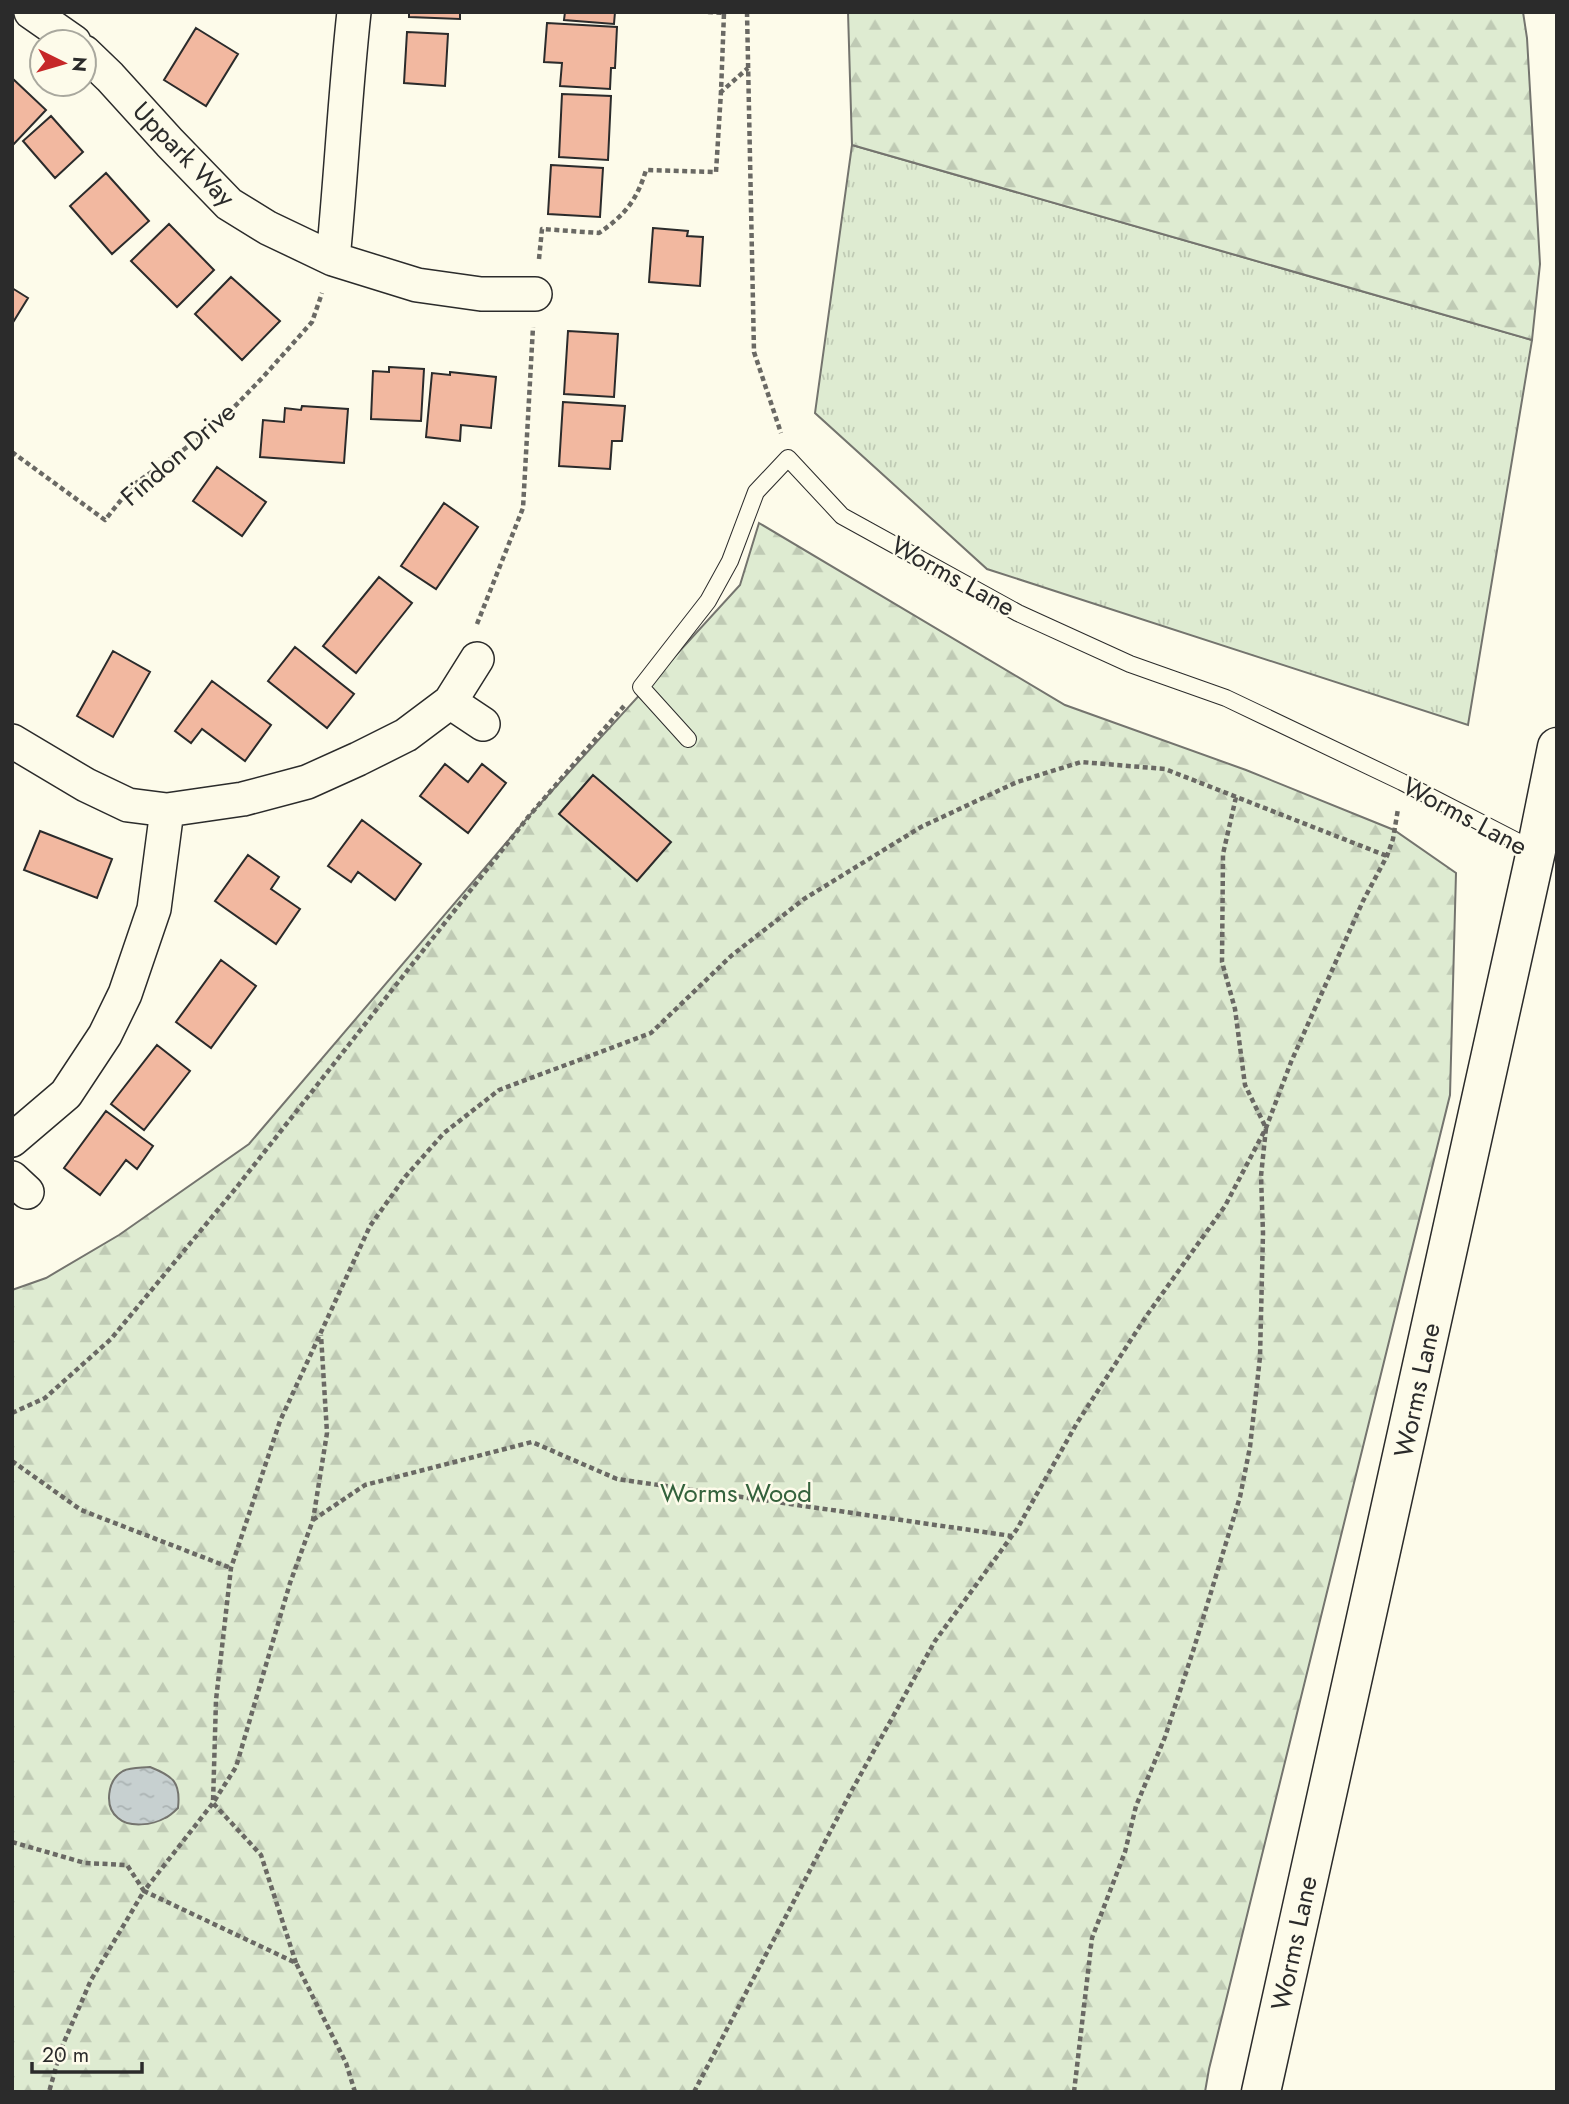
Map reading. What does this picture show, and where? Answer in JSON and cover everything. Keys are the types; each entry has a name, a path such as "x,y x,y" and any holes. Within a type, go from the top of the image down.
{"main road":[{"path":"1536,851 1557,747"},
{"name":"Worms Lane","path":"1261,2092 1536,851"}],"street":[{"path":"31,12 54,28"},
{"path":"333,260 354,12"},
{"name":"Uppark Way","path":"98,65 229,204 268,228 333,260 417,285 481,294 535,294"},
{"path":"12,741 86,785 128,805 167,810 243,799 307,782 406,735 450,702 477,659"},
{"path":"450,702 483,724"},
{"path":"12,1140 66,1094 104,1035 125,994 154,909 167,810"}],"lane":[{"path":"688,739 641,687 708,601 730,561 757,492 789,458"},
{"name":"Worms Lane","path":"789,458 842,516 1006,606 1130,664 1226,698 1402,782 1536,851"}],"path":[{"path":"477,659 473,633 523,508 535,294 542,229 599,233 614,223 631,205 646,170 716,172 724,13 708,12"},
{"path":"747,12 754,352 789,458"},
{"path":"721,92 748,68"},
{"name":"Findon Drive","path":"12,452 105,520 134,485 212,429 312,322 333,260"},
{"path":"12,1413 45,1398 111,1339 236,1188 529,816 641,687"},
{"path":"355,2092 346,2063 296,1964 261,1855 213,1803 216,1700 231,1569 280,1421 370,1226 405,1177 444,1133 499,1090 651,1033 731,956 804,899 921,827 1017,782 1081,762 1166,769 1387,856"},
{"path":"1074,2092 1092,1938 1125,1852 1136,1806 1165,1737 1224,1551 1250,1447 1261,1357 1261,1176 1266,1128 1245,1085 1235,1009 1222,962 1223,853 1236,797"},
{"path":"694,2092 852,1790 935,1641 1012,1536 1077,1423 1140,1326 1225,1206 1266,1128 1291,1062 1393,839"},
{"path":"50,2092 61,2049 91,1980 144,1891 213,1803 236,1767 290,1583 313,1520 327,1433 321,1334"},
{"path":"313,1520 365,1485 532,1443 617,1479 1012,1536"},
{"path":"12,1461 81,1510 231,1569"},
{"path":"12,1842 85,1863 127,1865 144,1891 296,1964"}],"green space":[{"path":"848,12 1523,12 1527,38 1540,264 1532,340 852,145"},
{"path":"852,145 1532,340 1468,725 987,569 815,413"},
{"name":"Worms Wood","path":"759,523 1065,705 1246,770 1394,830 1456,873 1450,1095 1205,2092 12,2092 12,1290 46,1278 119,1235 249,1144 529,816 740,585"}],"water":[{"path":"150,1767 174,1781 178,1792 178,1808 169,1816 154,1822 135,1824 123,1821 114,1813 109,1801 114,1781 123,1771"}],"building":[{"path":"409,12 460,12 460,19 409,17"},
{"path":"565,12 615,12 614,24 564,20"},
{"path":"547,23 617,27 615,68 611,68 610,89 560,86 562,63 544,62"},
{"path":"196,28 238,54 206,106 164,80"},
{"path":"407,32 448,34 445,86 404,83"},
{"path":"12,78 28,93 28,98 33,98 46,110 12,146"},
{"path":"562,94 611,96 608,160 559,157"},
{"path":"51,116 83,152 55,178 23,141"},
{"path":"551,165 603,168 600,217 548,214"},
{"path":"106,173 149,221 112,254 70,206"},
{"path":"169,224 214,270 177,307 131,261"},
{"path":"653,228 688,231 687,236 703,237 700,286 649,282"},
{"path":"231,277 280,321 242,360 195,314"},
{"path":"12,288 28,298 12,324"},
{"path":"568,331 618,334 614,397 564,394"},
{"path":"389,367 424,369 421,421 371,419 373,371 389,372"},
{"path":"450,372 496,377 491,428 461,425 460,441 426,437 432,373 450,375"},
{"path":"563,402 625,406 622,441 612,441 610,469 559,466"},
{"path":"302,406 348,409 344,463 260,457 263,420 284,422 285,408 301,410"},
{"path":"217,467 266,502 242,536 193,501"},
{"path":"444,503 478,527 436,589 401,566"},
{"path":"379,577 412,603 356,673 323,646"},
{"path":"295,647 354,694 327,728 268,681"},
{"path":"113,651 150,672 113,737 77,716"},
{"path":"212,681 271,725 245,761 202,729 191,743 175,731"},
{"path":"445,764 468,782 482,764 506,783 468,833 420,796"},
{"path":"593,775 671,842 637,881 559,814"},
{"path":"362,820 421,864 395,900 358,872 351,882 328,866"},
{"path":"40,831 112,859 97,898 24,870"},
{"path":"248,855 279,877 271,889 300,909 276,944 215,901"},
{"path":"221,960 256,986 211,1048 176,1022"},
{"path":"157,1045 190,1071 144,1130 111,1104"},
{"path":"106,1111 153,1146 137,1169 126,1160 100,1195 64,1168"}]}
